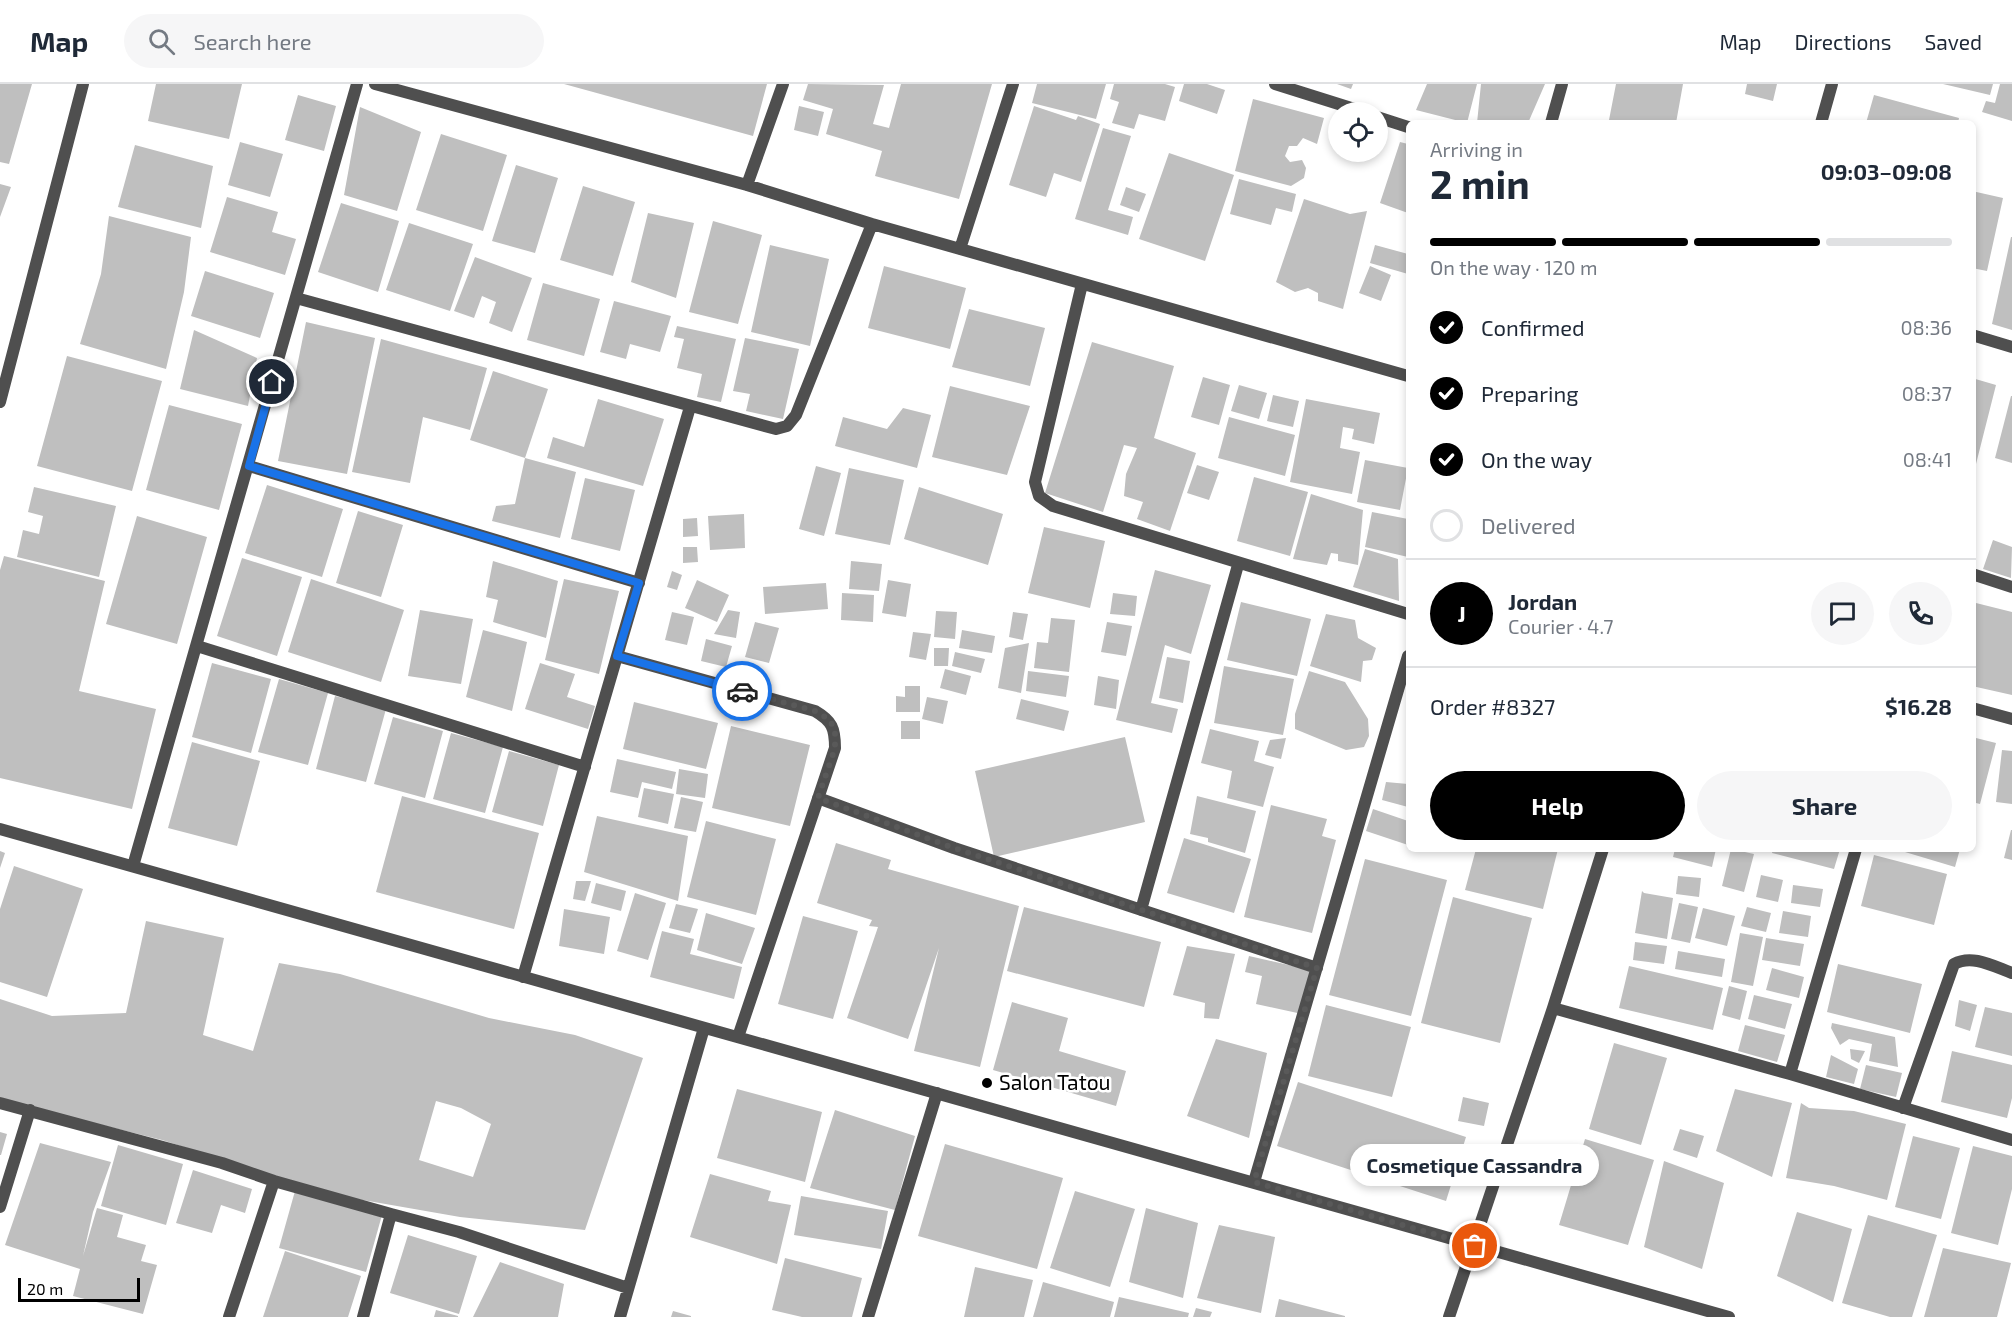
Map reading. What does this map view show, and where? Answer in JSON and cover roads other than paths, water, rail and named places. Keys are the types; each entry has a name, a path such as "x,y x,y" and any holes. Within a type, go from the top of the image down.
{"street":[{"path":"0,402 83,84"},
{"path":"134,866 357,84"},
{"path":"375,84 747,185 872,224 1406,375"},
{"path":"747,185 783,84"},
{"path":"960,249 1013,84"},
{"path":"1275,84 1332,102"},
{"path":"1552,120 1562,84"},
{"path":"1822,120 1832,84"},
{"path":"1388,121 1406,126"},
{"path":"296,298 764,428 776,429 787,426 796,415 872,224"},
{"path":"1082,284 1035,482 1039,496 1053,506 1238,565 1406,613"},
{"path":"1976,336 2012,347"},
{"path":"523,977 690,407"},
{"path":"249,466 639,583"},
{"path":"1141,910 1238,565"},
{"path":"1976,575 2012,587"},
{"path":"197,646 585,767"},
{"path":"617,656 815,711 830,720 835,731 835,748 738,1037"},
{"path":"1254,1182 1406,663"},
{"path":"1976,709 2012,719"},
{"path":"818,798 954,848 1317,968"},
{"path":"0,829 1729,1317"},
{"path":"1449,1317 1475,1246 1602,852"},
{"path":"1790,1074 1855,852"},
{"path":"1903,1107 1954,964 1963,959 1976,960 2012,973"},
{"path":"1553,1008 1790,1074 2012,1140"},
{"path":"620,1317 704,1028"},
{"path":"868,1317 937,1094"},
{"path":"0,1103 222,1163 274,1181 459,1232 628,1288"},
{"path":"0,1207 30,1110"},
{"path":"229,1317 274,1181"},
{"path":"363,1317 392,1214"}],"place":[{"name":"Salon Tatou","path":"987,1083"},
{"name":"Cosmetique Cassandra","path":"1475,1246"}]}
